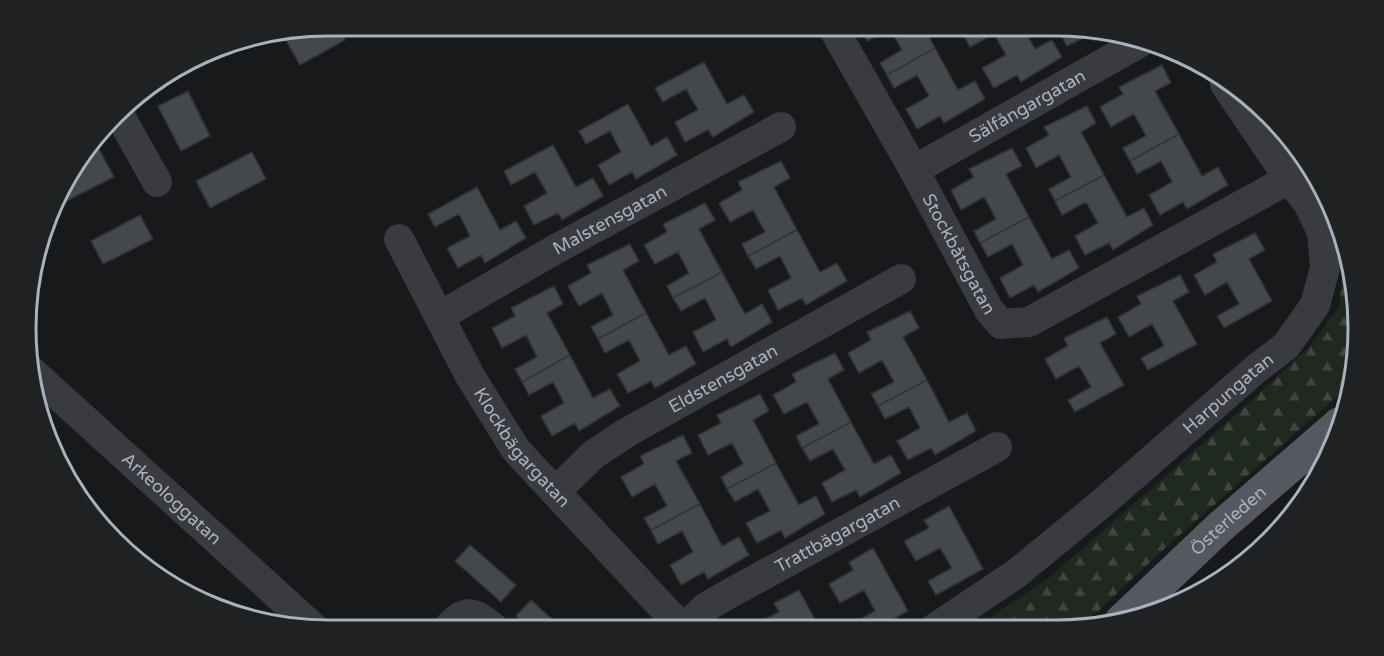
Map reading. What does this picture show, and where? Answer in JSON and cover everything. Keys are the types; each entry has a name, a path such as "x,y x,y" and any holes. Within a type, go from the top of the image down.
{"main road":[{"name":"Österleden","path":"1133,610 1220,527 1328,434"}],"street":[{"name":"Stockbåtsgatan","path":"838,36 914,170 989,310 1001,324 1029,322 1289,179"},
{"name":"Sälfångargatan","path":"914,170 1133,46"},
{"name":"Harpungatan","path":"947,620 1017,573 1101,504 1257,368 1286,346 1314,305 1325,268 1322,232 1308,203 1289,179 1232,95"},
{"path":"123,121 157,182"},
{"name":"Malstensgatan","path":"440,316 567,243 781,127"},
{"name":"Klockbägargatan","path":"399,239 470,376 516,450 675,620"},
{"name":"Eldstensgatan","path":"555,492 593,455 626,433 901,279"},
{"name":"Arkeologgatan","path":"41,380 304,619"},
{"name":"Trattbägargatan","path":"692,620 706,607 727,595 997,447"},
{"path":"454,620 469,613 484,620"}],"green space":[{"path":"1342,273 1346,290 1348,328 1346,366 1340,394 1164,549 1090,618 987,620 1050,577 1249,403 1309,347 1339,308"}],"building":[{"path":"343,36 345,40 300,65 285,39"},
{"path":"864,36 877,36 867,41"},
{"path":"894,36 928,36 935,48 887,75 880,63 902,50"},
{"path":"964,36 990,36 970,47"},
{"path":"995,36 1028,36 1035,49 1052,40 1062,57 1021,82 1017,75 994,88 982,68 1006,55"},
{"path":"1062,36 1084,37 1067,46"},
{"path":"935,48 958,90 975,81 985,99 944,123 940,116 917,129 906,109 929,96 917,75 894,88 887,75"},
{"path":"704,62 727,104 744,95 754,112 713,137 708,130 685,142 675,122 698,110 686,89 663,102 655,88"},
{"path":"1162,65 1171,83 1155,91 1179,134 1130,161 1123,148 1146,136 1134,114 1111,127 1100,107 1123,94 1119,87"},
{"path":"188,91 210,136 181,151 158,106"},
{"path":"628,104 651,146 667,137 677,155 636,179 632,172 609,185 598,165 621,152 610,131 586,144 579,131"},
{"path":"1087,106 1096,123 1081,132 1104,175 1055,201 1049,189 1071,177 1059,155 1036,168 1026,148 1049,135 1044,127"},
{"path":"1179,134 1202,176 1218,167 1228,185 1187,209 1183,202 1160,215 1149,195 1172,182 1161,161 1137,174 1130,161"},
{"path":"553,145 576,187 593,178 603,196 562,220 558,213 534,225 524,206 547,193 535,172 511,185 504,171"},
{"path":"1012,148 1022,166 1006,174 1029,217 980,243 974,231 996,219 984,197 961,210 951,190 974,177 969,169"},
{"path":"99,149 114,177 65,202 75,182 95,151"},
{"path":"252,152 266,179 210,208 196,181"},
{"path":"781,161 790,178 774,187 797,230 748,256 742,244 765,232 753,210 730,222 719,203 742,190 738,182"},
{"path":"1104,175 1127,217 1144,208 1153,225 1113,250 1109,243 1085,255 1075,236 1098,223 1086,202 1062,215 1055,201"},
{"path":"477,187 500,230 516,221 526,238 485,263 481,255 458,268 447,248 470,236 459,214 435,227 428,214"},
{"path":"705,203 715,220 699,229 722,272 673,298 667,286 689,273 678,252 655,264 644,245 667,232 663,224"},
{"path":"140,215 153,239 103,264 91,241"},
{"path":"1029,217 1052,259 1069,250 1079,268 1038,292 1034,285 1010,298 1000,278 1023,265 1012,244 988,257 980,243"},
{"path":"797,230 820,272 837,263 847,281 806,305 802,298 778,310 768,290 791,278 780,256 756,269 748,256"},
{"path":"1255,233 1265,250 1249,259 1272,301 1224,328 1217,316 1239,304 1227,282 1205,295 1194,275 1217,262 1213,254"},
{"path":"630,244 639,261 623,270 646,313 598,339 591,327 613,315 602,293 579,306 568,286 591,273 587,265"},
{"path":"722,272 745,314 762,304 772,322 731,347 727,339 703,352 693,332 716,320 705,298 681,311 673,298"},
{"path":"1180,275 1189,292 1173,301 1197,344 1148,370 1141,358 1164,346 1152,324 1129,337 1118,317 1141,304 1137,296"},
{"path":"554,286 563,304 547,313 570,355 522,382 515,369 537,357 526,335 502,348 492,328 515,316 511,308"},
{"path":"910,311 919,328 903,337 927,380 878,406 871,394 894,382 882,360 859,373 848,353 871,340 867,332"},
{"path":"646,313 669,355 686,346 696,364 655,388 651,381 628,393 617,374 640,361 629,340 605,353 598,339"},
{"path":"1107,317 1116,334 1100,343 1124,385 1075,412 1068,400 1091,387 1079,366 1056,379 1045,359 1068,346 1064,338"},
{"path":"835,353 844,370 828,379 851,422 802,448 796,436 819,424 807,402 784,414 773,395 796,382 792,374"},
{"path":"570,355 593,398 610,389 620,406 579,431 575,423 552,436 541,416 564,403 553,382 529,395 522,382"},
{"path":"927,380 949,422 967,413 976,431 935,455 931,448 908,460 897,441 920,428 909,407 885,419 878,406"},
{"path":"760,394 769,411 753,420 776,463 727,489 721,477 743,464 732,443 708,455 698,435 721,423 717,415"},
{"path":"851,422 874,464 891,455 901,473 860,497 856,490 832,502 822,483 845,470 833,449 810,461 802,448"},
{"path":"683,435 692,453 676,461 700,504 651,530 644,518 667,506 655,484 632,497 621,477 644,464 640,456"},
{"path":"776,463 799,505 816,496 825,514 785,538 781,530 757,543 746,523 770,511 758,489 735,502 727,489"},
{"path":"700,504 722,546 739,537 749,555 708,579 704,572 681,585 670,565 693,552 682,531 658,544 651,530"},
{"path":"949,506 983,569 936,595 928,581 952,568 940,548 916,561 904,541 929,528 924,520"},
{"path":"470,545 516,585 501,602 455,561"},
{"path":"873,548 908,611 892,620 859,620 875,611 864,590 840,603 829,584 853,570 849,562"},
{"path":"799,590 815,620 764,620 779,612 774,603"},
{"path":"531,600 553,620 521,620 516,616"}]}
